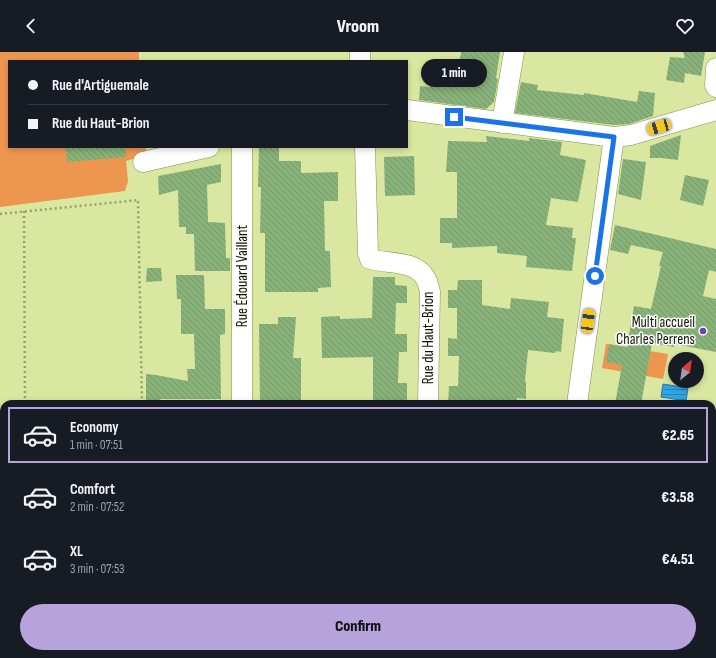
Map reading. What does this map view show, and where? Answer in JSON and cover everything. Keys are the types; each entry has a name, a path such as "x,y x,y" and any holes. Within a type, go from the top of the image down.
{"street":[{"path":"502,123 514,52"},
{"path":"716,68 716,87"},
{"path":"408,110 614,137 631,135 716,110"},
{"path":"578,400 614,137"},
{"path":"143,162 205,148"},
{"name":"Rue Édouard Vaillant","path":"242,148 242,400"},
{"name":"Rue du Haut-Brion","path":"365,148 368,253 370,259 399,263 416,268 426,278 430,292 428,400"}],"path":[{"path":"0,214 138,200 142,400"},
{"path":"24,211 25,400"}],"shaded area":[{"path":"0,52 139,52 139,60 8,60 8,148 146,148 146,155 126,161 128,181 125,191 0,207"},
{"path":"606,344 668,354 663,379 602,368"}],"water":[{"path":"663,384 668,385 668,388 688,388 686,400 661,397"}],"building":[{"path":"461,52 500,52 496,78 498,79 494,102 486,109 419,100 420,86 430,87 431,69 458,73"},
{"path":"683,52 705,52 701,76 690,74 689,72 689,74 685,73 684,83 666,80 670,57 685,58"},
{"path":"521,82 538,85 537,90 584,95 584,93 637,102 639,91 655,93 653,116 629,124 614,125 515,113"},
{"path":"681,135 678,160 650,158 650,146"},
{"path":"486,136 529,141 529,138 562,142 560,155 586,160 578,202 551,198 546,225 573,228 572,238 576,238 572,271 526,267 527,256 497,253 497,246 452,248 452,243 440,243 440,218 457,218 457,172 446,172 448,141 487,142"},
{"path":"66,148 125,148 126,157 67,162"},
{"path":"259,148 279,148 279,161 301,161 301,173 338,172 338,201 324,201 325,251 330,251 331,287 318,288 318,292 265,292 265,233 260,233 261,187 258,187"},
{"path":"414,156 415,195 385,196 384,157"},
{"path":"623,159 646,162 641,200 618,194"},
{"path":"221,164 221,182 207,185 208,222 225,223 226,258 230,258 230,271 195,271 194,234 186,234 186,227 179,227 178,190 159,195 158,176"},
{"path":"685,175 709,180 703,206 680,200"},
{"path":"615,225 716,249 716,272 709,270 703,296 716,299 716,352 675,344 674,347 652,343 642,400 616,400 622,365 606,362 609,344 627,347 634,306 651,309 663,252 631,245 628,254 610,250"},
{"path":"147,268 161,268 162,281 146,282"},
{"path":"176,275 204,275 205,309 225,309 225,334 220,335 221,399 146,400 146,374 188,381 187,369 195,369 194,334 181,334 181,299 177,299"},
{"path":"373,277 395,277 395,285 407,286 407,303 396,303 395,334 407,334 407,352 399,352 398,383 407,383 407,400 373,400 373,357 322,358 321,317 340,316 340,319 372,318"},
{"path":"458,280 482,280 482,305 510,309 511,298 549,302 547,317 564,319 561,352 556,351 555,353 528,350 525,381 526,399 448,400 449,386 458,386 459,356 448,356 448,338 457,339 457,308 448,308 448,290 457,290"},
{"path":"278,317 296,317 293,358 301,358 301,400 260,400 259,324 278,324"}],"place":[{"name":"Multi accueil Charles Perrens","path":"703,331"}],"route":[{"path":"454,117 614,137 595,276"}]}
